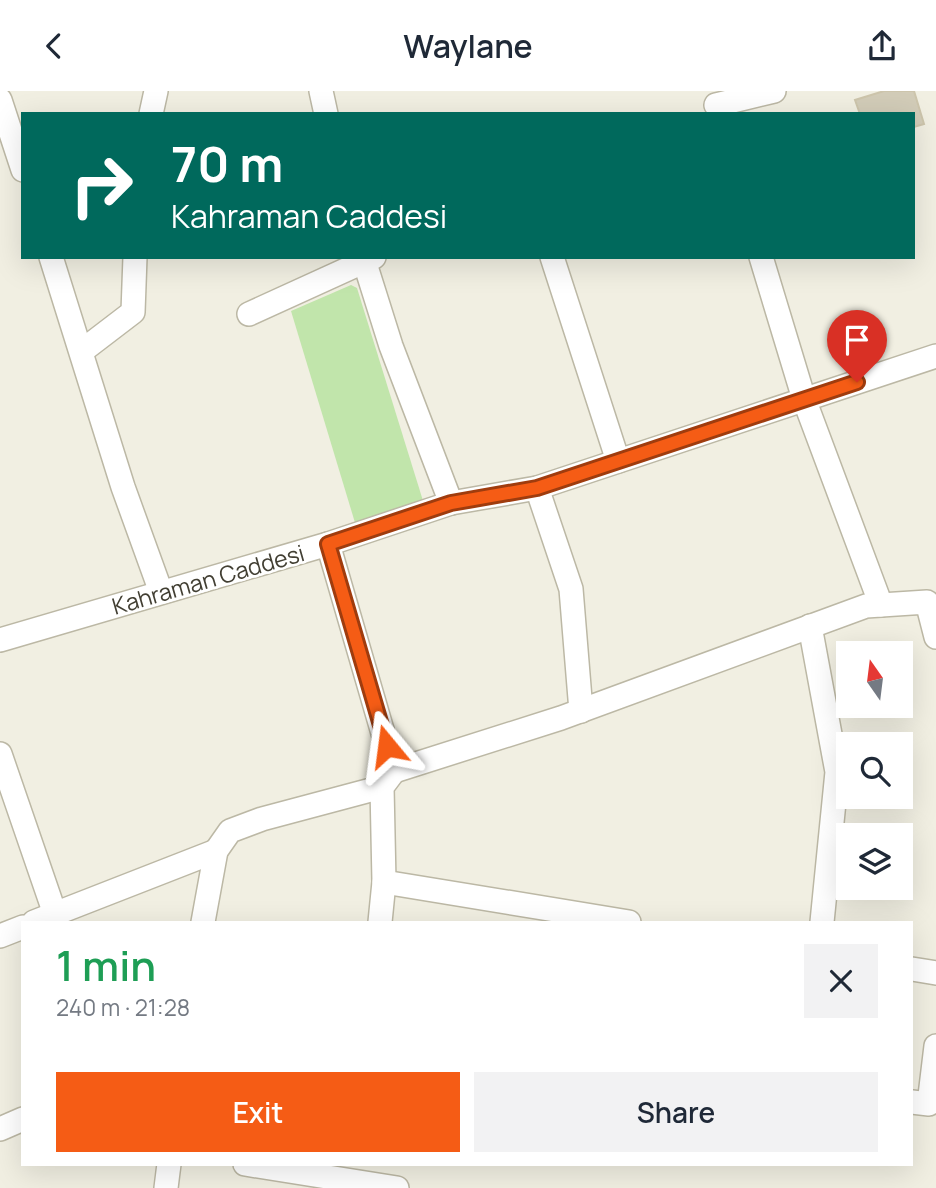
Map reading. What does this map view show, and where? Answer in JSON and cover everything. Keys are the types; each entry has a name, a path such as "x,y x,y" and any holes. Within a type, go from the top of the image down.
{"street":[{"path":"151,112 156,91"},
{"path":"321,91 326,112"},
{"path":"716,103 774,91"},
{"path":"0,100 21,164"},
{"path":"52,259 123,487 161,592"},
{"path":"82,351 133,312 135,259"},
{"path":"249,314 365,259"},
{"path":"367,259 391,346 451,503"},
{"path":"553,259 618,461"},
{"path":"762,259 804,398 881,605"},
{"name":"Kahraman Caddesi","path":"2,632 161,592 328,544 451,503 537,488 936,356"},
{"path":"537,488 571,589 580,711"},
{"path":"328,544 388,779 380,921"},
{"path":"203,921 216,851 230,831 240,827 388,779 866,606 928,602 936,637"},
{"path":"810,627 837,772 822,921"},
{"path":"0,754 55,914"},
{"path":"37,921 216,851"},
{"path":"384,882 623,921"},
{"path":"0,936 21,928"},
{"path":"913,969 936,973"},
{"path":"913,1102 929,1104 936,1046"},
{"path":"0,1129 21,1120"},
{"path":"166,1188 169,1166"},
{"path":"261,1166 354,1178 397,1188"}],"green space":[{"path":"351,285 357,288 424,504 356,526 291,311"}],"building":[{"path":"884,91 914,91 924,124 915,127 915,112 859,112 855,100"}],"route":[{"path":"387,746 328,544 451,503 537,488 857,382"}]}
